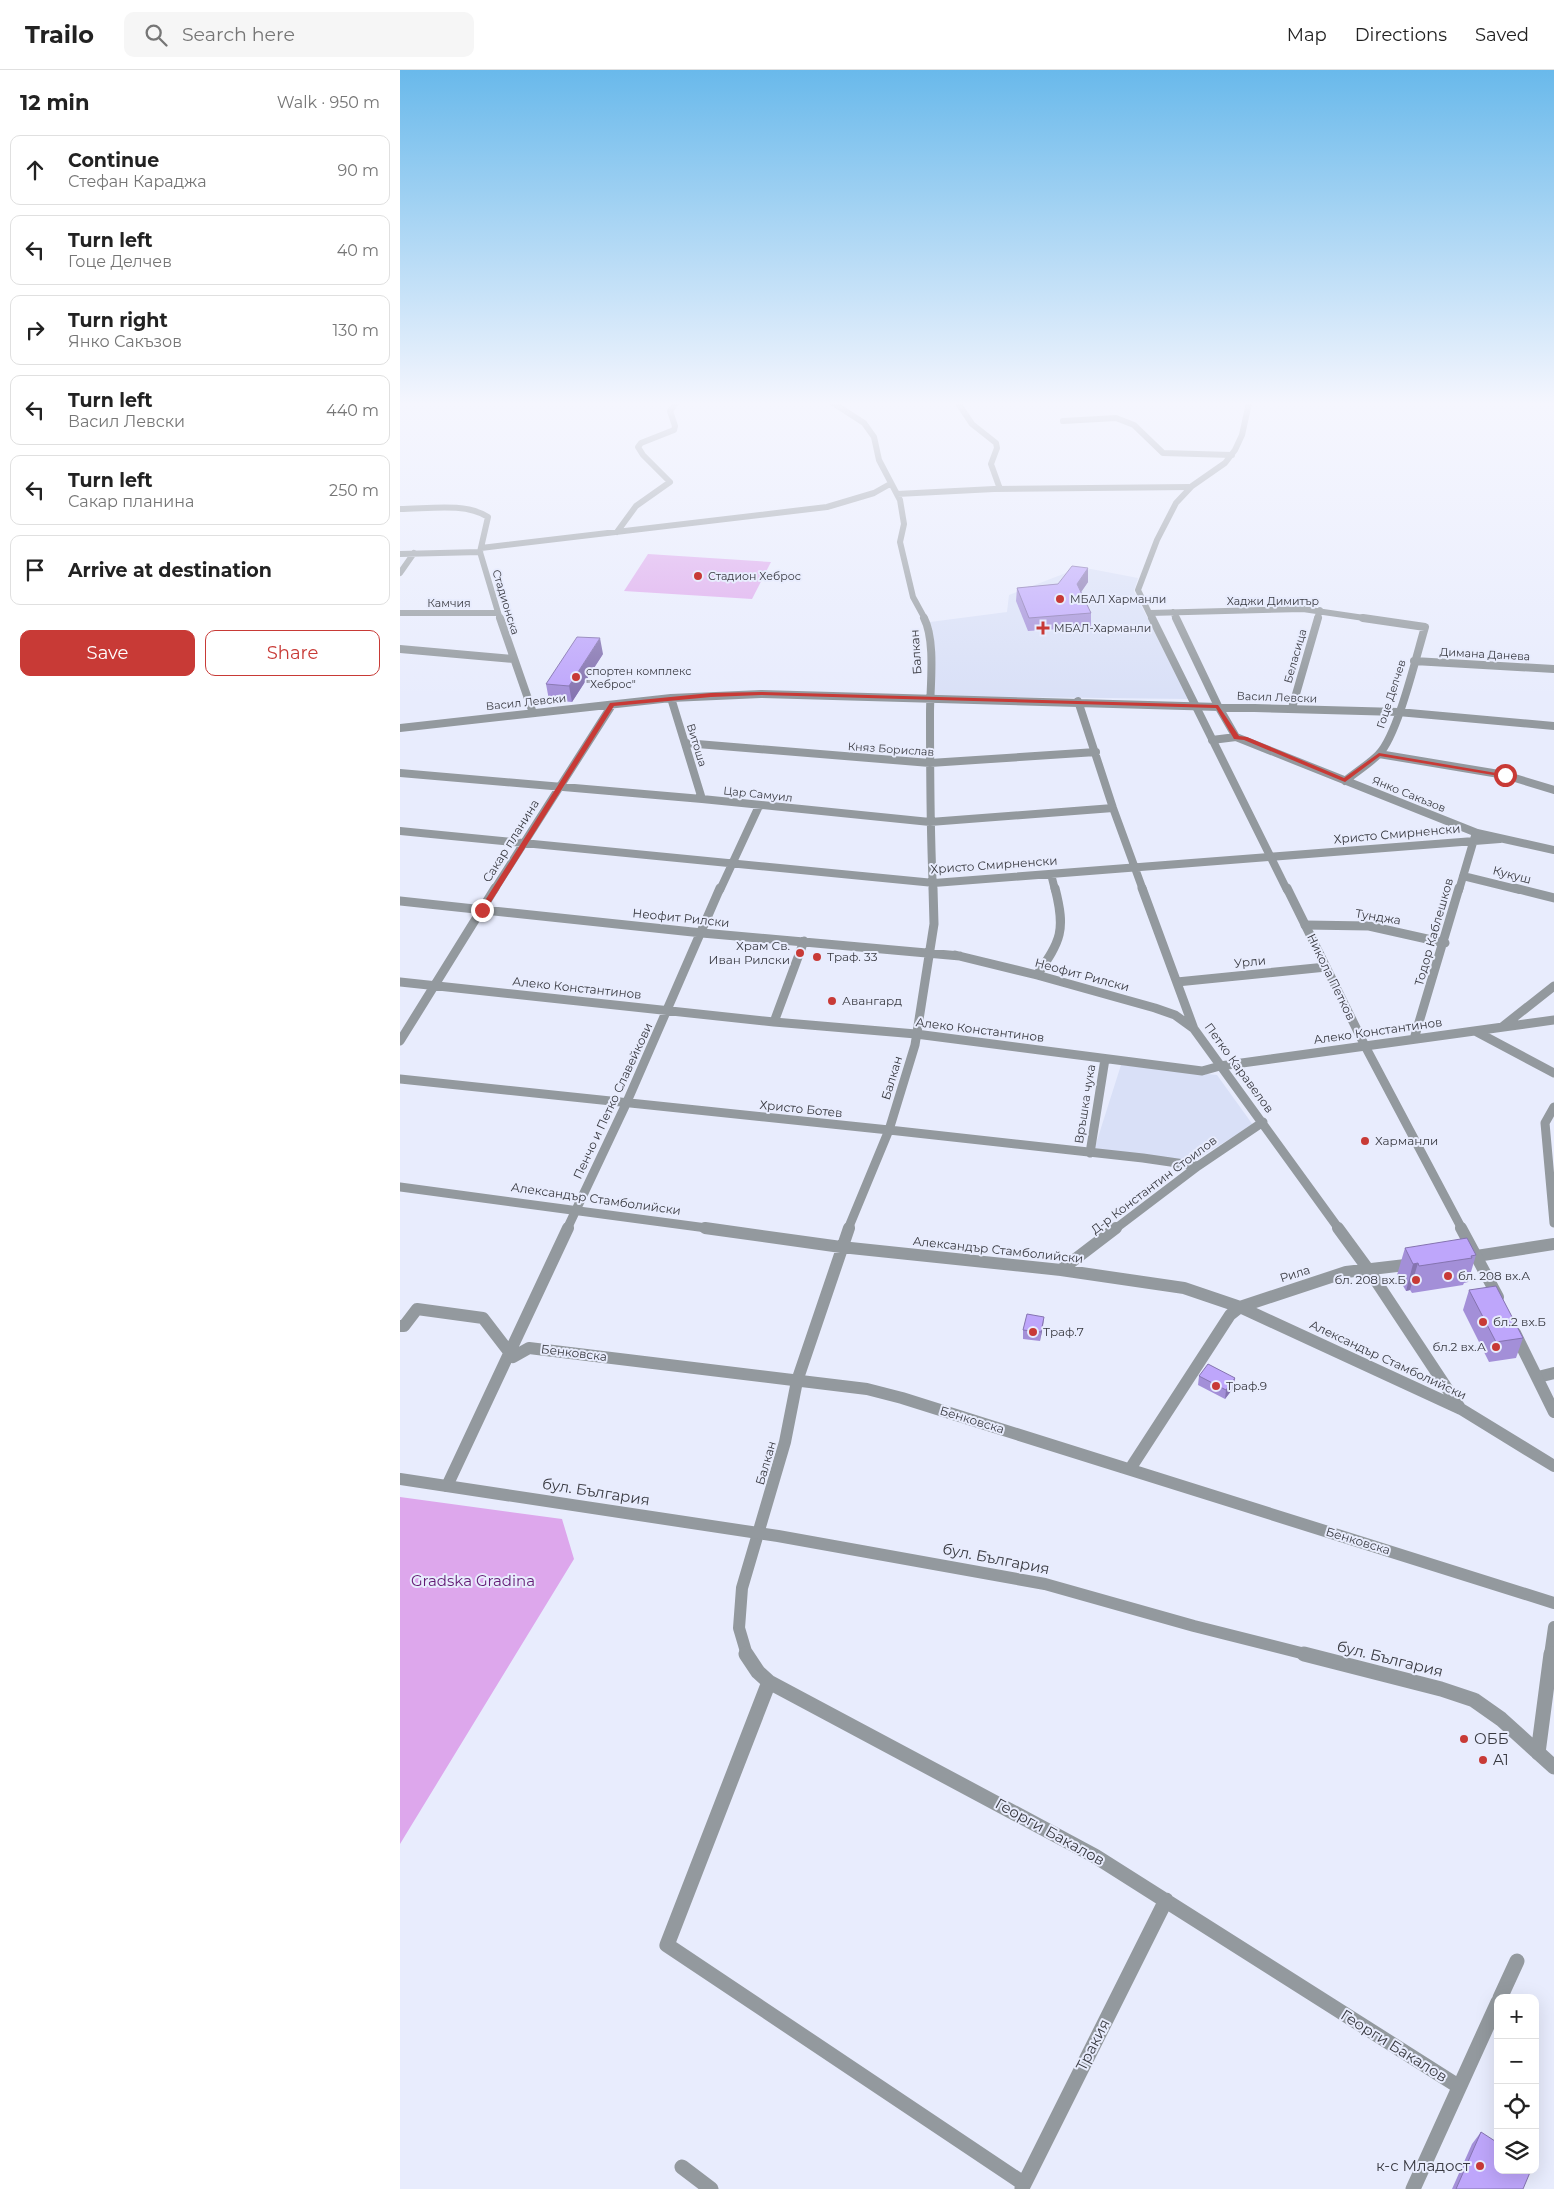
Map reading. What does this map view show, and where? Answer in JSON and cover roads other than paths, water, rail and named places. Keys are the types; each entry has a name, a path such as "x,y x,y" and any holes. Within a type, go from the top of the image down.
{"street":[{"path":"617,532 636,506 642,502"},
{"path":"400,554 480,550 827,507 840,502"},
{"name":"Балкан","path":"758,1533 785,1442 797,1381 840,1247 889,1130 915,1045 934,924 934,883 930,822 930,699 932,668 930,641 926,621 914,597 900,542 904,524 900,502"},
{"name":"Никола Петков","path":"1177,502 1159,538 1138,590 1365,1046 1503,1308"},
{"name":"Стадионска","path":"400,509 468,510 481,512 488,517 480,550 498,613 533,713"},
{"path":"400,573 414,554"},
{"name":"Хаджи Димитър","path":"1150,613 1284,609 1320,610 1425,627"},
{"name":"Беласица","path":"1292,708 1320,610"},
{"path":"1173,612 1218,706 1236,737 1212,740"},
{"name":"Камчия","path":"400,613 498,613"},
{"name":"Гоце Делчев","path":"1345,780 1379,754 1386,744 1425,627"},
{"path":"400,649 513,659"},
{"name":"Димана Данева","path":"1414,661 1554,669"},
{"name":"Васил Левски","path":"400,728 671,698 761,694 1078,701 1398,712 1554,726"},
{"name":"Витоша","path":"671,698 702,798"},
{"name":"Петко Каравелов","path":"1078,701 1113,808 1194,1028 1368,1269 1461,1409"},
{"name":"Сакар планина","path":"400,1041 612,705"},
{"name":"Янко Сакъзов","path":"1236,737 1345,780 1475,836"},
{"name":"Княз Борислав","path":"685,743 930,763 1096,752"},
{"path":"1379,754 1505,775 1554,790"},
{"name":"Цар Самуил","path":"400,772 702,798 759,806 930,822 1113,808"},
{"name":"Пенчо и Петко Славейкови","path":"447,1486 626,1104 669,1010 731,864 759,806"},
{"name":"Христо Смирненски","path":"400,831 934,883 1270,857 1475,836 1554,850"},
{"name":"Тодор Каблешков","path":"1414,1039 1445,943 1475,836"},
{"path":"1037,975 1057,945 1061,928 1060,913 1051,874"},
{"name":"Кукуш","path":"1463,876 1554,898"},
{"name":"Неофит Рилски","path":"400,901 702,933 960,956 1037,975 1175,1015 1194,1028"},
{"name":"Тунджа","path":"1306,925 1368,926 1445,943"},
{"path":"774,1022 804,941"},
{"name":"Урли","path":"1177,982 1326,967"},
{"name":"Алеко Константинов","path":"400,982 774,1022 916,1034 1202,1071 1220,1066 1554,1020"},
{"path":"1501,1027 1554,986"},
{"path":"1475,1031 1554,1073"},
{"name":"Връшка чука","path":"1090,1153 1105,1059"},
{"name":"Христо Ботев","path":"400,1079 889,1130 1198,1166"},
{"path":"1554,1107 1545,1123 1554,1223"},
{"name":"Д-р Константин Стоилов","path":"1061,1270 1198,1166 1263,1122"},
{"name":"Александър Стамболийски","path":"400,1187 840,1247 1061,1270 1184,1288 1240,1307 1461,1409 1554,1466"},
{"path":"1457,1258 1554,1244"},
{"name":"Рила","path":"1130,1469 1230,1315 1240,1307 1346,1272 1427,1262"},
{"path":"401,1328 417,1309 483,1318 509,1354"},
{"path":"1512,1325 1554,1412"},
{"name":"Бенковска","path":"509,1354 513,1356 529,1348 867,1389 1130,1469 1554,1603"},
{"path":"1538,1377 1554,1373"},
{"name":"бул. България","path":"400,1479 758,1533 1046,1584 1194,1626 1441,1689 1474,1700 1501,1719 1554,1767"},
{"name":"Георги Бакалов","path":"758,1533 742,1588 738,1610 738,1630 743,1649 752,1667 769,1682 1095,1856 1458,2086"},
{"path":"1538,1753 1554,1627"},
{"path":"769,1682 667,1946 1022,2186"},
{"name":"Тракия","path":"1022,2186 1166,1900"},
{"path":"1502,1994 1516,1961"},
{"path":"1414,2189 1458,2086 1494,2010"},
{"path":"682,2167 710,2189"}],"place":[{"name":"Стадион Хеброс","path":"698,576"},
{"name":"МБАЛ Харманли","path":"1060,599"},
{"name":"МБАЛ-Харманли","path":"1043,628"},
{"name":"спортен комплекс \"Хеброс\"","path":"576,677"},
{"name":"Храм Св. Иван Рилски","path":"800,953"},
{"name":"Траф. 33","path":"817,957"},
{"name":"Авангард","path":"832,1001"},
{"name":"Харманли","path":"1365,1141"},
{"name":"бл. 208 вх.А","path":"1448,1276"},
{"name":"бл. 208 вх.Б","path":"1416,1280"},
{"name":"бл.2 вх.Б","path":"1483,1322"},
{"name":"Траф.7","path":"1033,1332"},
{"name":"бл.2 вх.А","path":"1496,1347"},
{"name":"Траф.9","path":"1216,1386"},
{"name":"ОББ","path":"1464,1739"},
{"name":"A1","path":"1483,1760"},
{"name":"к-с Младост","path":"1480,2166"}],"park label":[{"name":"Gradska Gradina","path":"473,1581"}]}
